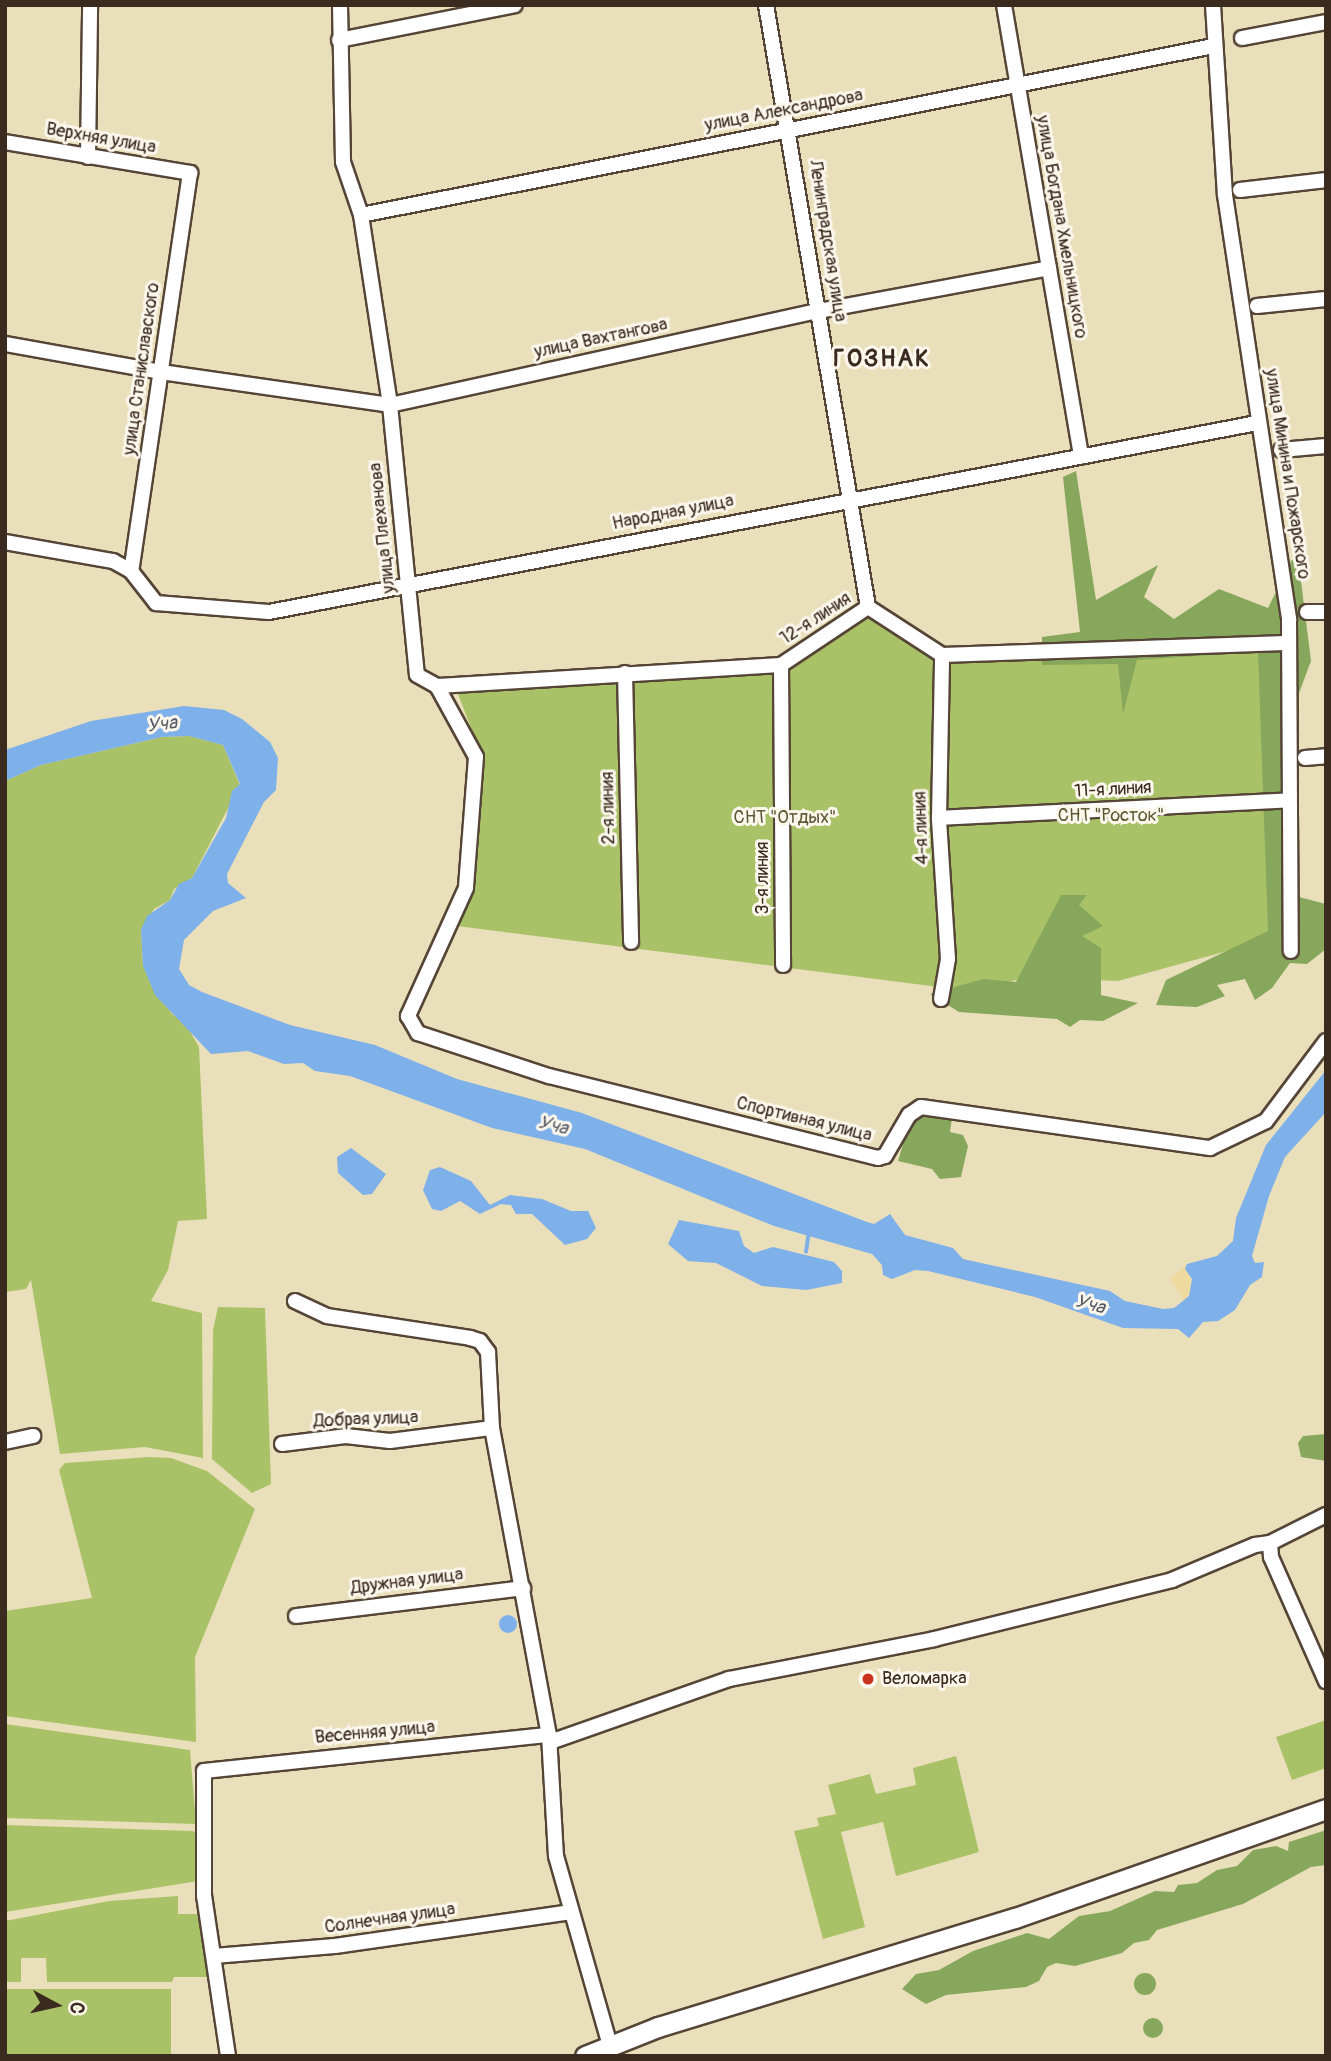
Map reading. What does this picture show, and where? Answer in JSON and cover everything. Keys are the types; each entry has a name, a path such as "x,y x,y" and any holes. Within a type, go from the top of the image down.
{"main road":[{"path":"585,2056 610,2045 1015,1918 1326,1809"}],"street":[{"path":"88,157 90,5"},
{"name":"улица Плеханова","path":"340,5 343,162 361,215 390,405 416,676 437,685 476,757 477,785 466,888 408,1016"},
{"path":"340,40 514,5"},
{"name":"Ленинградская улица","path":"766,5 868,607"},
{"name":"улица Богдана Хмельницкого","path":"1004,5 1081,456"},
{"name":"улица Минина и Пожарского","path":"1213,5 1226,195 1257,423 1289,619 1286,643 1291,951"},
{"path":"1242,38 1326,22"},
{"name":"улица Александрова","path":"361,215 1214,46"},
{"name":"Верхняя улица","path":"5,142 190,173"},
{"name":"улица Станиславского","path":"131,571 190,173"},
{"path":"1240,190 1326,180"},
{"name":"улица Вахтангова","path":"5,344 161,372 390,405 818,311 1049,268"},
{"path":"1257,306 1326,299"},
{"name":"Народная улица","path":"5,542 113,561 131,571 156,603 269,612 408,583 1257,423"},
{"path":"1281,450 1326,446"},
{"name":"12-я линия","path":"437,685 781,665 868,607 942,655"},
{"path":"1307,612 1326,612"},
{"path":"942,655 1286,643"},
{"name":"4-я линия","path":"941,999 948,959 939,818 942,655"},
{"name":"3-я линия","path":"781,665 783,965"},
{"name":"2-я линия","path":"625,673 631,942"},
{"path":"1305,758 1326,756"},
{"name":"11-я линия","path":"939,818 1289,800"},
{"name":"Спортивная улица","path":"408,1016 418,1033 549,1076 871,1157 885,1156 909,1115 921,1107 1210,1148 1226,1143 1271,1116 1326,1041"},
{"path":"295,1301 327,1316 480,1341 488,1352 492,1429 549,1738 550,1806 570,1912 610,2045"},
{"name":"Добрая улица","path":"282,1444 346,1436 390,1441 492,1429"},
{"path":"5,1442 33,1436"},
{"name":"Весенняя улица","path":"214,1956 204,1896 204,1771 549,1738 729,1679 934,1639 1172,1580 1255,1545 1270,1544 1326,1515"},
{"path":"1270,1544 1271,1557 1326,1681"},
{"name":"Дружная улица","path":"296,1616 523,1588"},
{"name":"Солнечная улица","path":"214,1956 335,1946 570,1912"},
{"path":"214,1956 228,2056"}],"green space":[{"path":"1076,471 1096,600 1158,565 1144,597 1174,619 1219,589 1268,608 1297,549 1311,661 1299,693 1299,897 1326,904 1326,949 1307,964 1290,963 1272,988 1255,1000 1245,979 1217,985 1225,996 1197,1007 1156,1005 1166,980 1268,931 1258,652 1137,660 1123,714 1118,664 1042,665 1042,637 1080,632 1063,477"},
{"name":"СНТ \"Отдых\"","path":"868,612 939,657 939,987 457,926 471,887 483,779 481,754 458,694 787,670"},
{"name":"СНТ \"Росток\"","path":"1270,649 1275,938 1118,981 1030,977 948,995 946,661"},
{"path":"189,736 223,745 240,785 192,878 174,889 170,900 154,909 141,930 143,966 172,1014 184,1021 199,1047 207,1219 178,1221 168,1270 151,1301 202,1313 203,1458 145,1447 60,1454 31,1280 26,1289 5,1292 5,781 41,765 162,737"},
{"path":"1061,895 1087,895 1079,905 1103,926 1082,936 1101,948 1101,995 1138,1003 1103,1021 1080,1020 1070,1027 1057,1019 959,1012 930,994 983,979 1016,982"},
{"path":"923,1115 952,1118 950,1132 963,1135 968,1146 961,1177 940,1179 932,1169 898,1161 907,1130"},
{"path":"218,1307 265,1308 271,1484 252,1493 212,1459 213,1330"},
{"path":"1326,1434 1326,1461 1301,1457 1298,1443 1303,1436"},
{"path":"171,1458 207,1471 255,1509 195,1657 196,1742 5,1716 5,1611 92,1598 59,1470 65,1463"},
{"path":"1326,1720 1326,1768 1292,1780 1276,1737"},
{"path":"5,1724 190,1750 196,1824 5,1818"},
{"path":"956,1756 979,1852 896,1876 883,1822 841,1832 865,1927 823,1939 794,1831 819,1826 817,1818 836,1814 828,1785 870,1774 876,1794 916,1785 913,1768"},
{"path":"5,1825 193,1831 197,1835 198,1881 5,1912"},
{"path":"1326,1830 1326,1865 1311,1867 1243,1904 1157,1930 1149,1940 1134,1943 1122,1953 1075,1966 1056,1963 1047,1967 1039,1981 1026,1987 946,1995 926,2004 902,1989 916,1974 939,1970 973,1951 1027,1933 1049,1939 1079,1916 1110,1911 1155,1891 1174,1892 1178,1885 1197,1883 1217,1870 1237,1866 1253,1850 1276,1846 1288,1851 1289,1842"},
{"path":"178,1896 178,1914 202,1914 210,1977 174,1977 172,1982 47,1982 46,1958 21,1958 21,1982 5,1982 5,1921 109,1901"},
{"path":"1145,1973 1153,1976 1156,1984 1153,1992 1145,1995 1137,1992 1134,1984 1137,1976"},
{"path":"5,1989 171,1989 171,2056 5,2056"},
{"path":"1153,2018 1160,2021 1163,2028 1160,2035 1153,2038 1146,2035 1143,2028 1146,2021"}],"sand":[{"path":"1187,1264 1192,1287 1185,1302 1170,1279"}],"water":[{"name":"Уча","path":"184,706 224,710 242,719 270,742 278,758 276,790 264,802 227,874 228,883 246,898 213,911 184,940 179,969 189,985 202,992 290,1025 375,1045 457,1079 582,1113 867,1222 874,1224 890,1214 905,1235 953,1248 963,1259 1110,1291 1125,1301 1163,1309 1174,1308 1189,1296 1192,1279 1185,1269 1187,1264 1217,1256 1233,1241 1236,1218 1266,1145 1326,1070 1326,1112 1285,1157 1269,1196 1252,1256 1255,1263 1264,1262 1262,1277 1250,1285 1235,1310 1218,1321 1203,1322 1189,1338 1178,1329 1123,1328 1035,1297 928,1271 915,1270 892,1279 883,1275 882,1265 872,1254 774,1226 585,1149 492,1128 350,1076 315,1071 303,1063 284,1064 248,1051 211,1054 155,995 143,966 141,930 147,916 170,900 179,884 192,878 226,818 232,791 240,784 223,745 189,736 162,737 41,765 5,781 5,750 91,721"},
{"path":"351,1148 386,1174 372,1194 363,1195 338,1173 337,1157"},
{"path":"440,1167 471,1181 490,1205 510,1195 542,1199 571,1211 588,1211 596,1228 587,1239 565,1245 532,1214 516,1214 511,1205 501,1204 480,1214 460,1201 441,1211 432,1209 423,1190 430,1170"},
{"path":"679,1220 739,1231 744,1246 754,1253 773,1247 834,1262 842,1271 842,1283 806,1290 762,1286 716,1263 688,1261 668,1244"},
{"path":"508,1615 514,1618 517,1624 514,1630 508,1633 502,1630 499,1624 502,1618"}],"waterway":[{"path":"806,1252 808,1237"}],"place":[{"name":"Веломарка","path":"868,1679"}],"district":[{"name":"ГОЗНАК","path":"882,359"}]}
